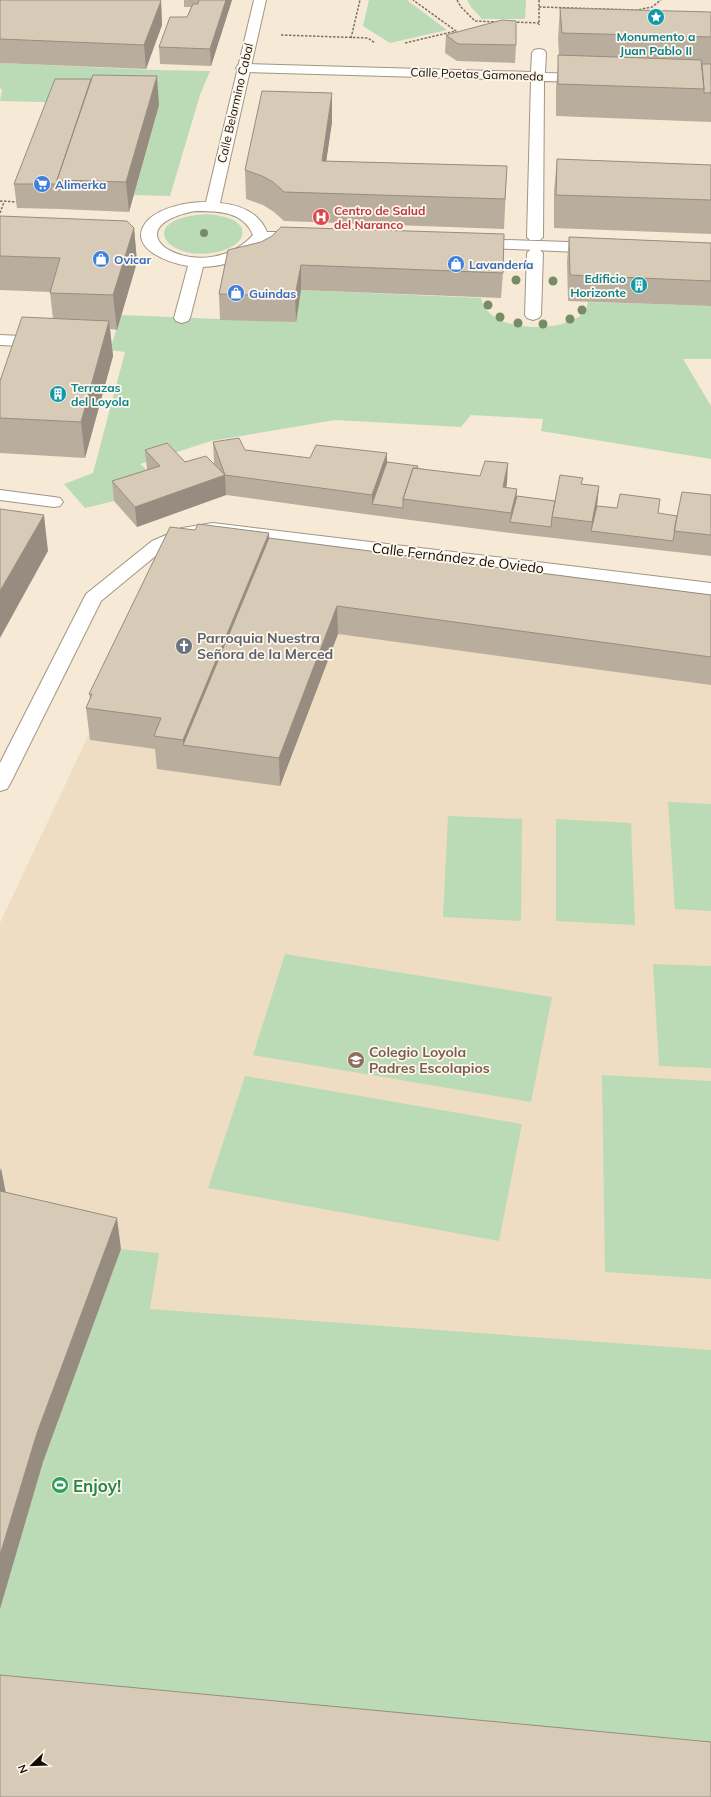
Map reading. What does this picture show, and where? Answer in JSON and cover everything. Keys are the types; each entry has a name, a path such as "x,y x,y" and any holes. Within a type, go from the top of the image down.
{"street":[{"name":"Calle Belarmino Cabal","path":"212,207 243,68 260,0"},
{"path":"535,237 539,53"},
{"name":"Calle Poetas Gamoneda","path":"243,68 601,78"},
{"path":"212,207 228,208 247,216 259,227 261,236 255,244 238,255 215,261 196,262 180,259 155,248 143,231 165,216 178,210 212,207"},
{"path":"261,236 320,238"},
{"path":"463,243 611,249"},
{"path":"533,315 535,253"},
{"path":"182,318 196,262"},
{"path":"0,340 62,343"},
{"path":"0,495 54,502"},
{"name":"Calle Fernández de Oviedo","path":"0,784 93,598 158,545 183,533 205,527 711,589"}],"path":[{"path":"351,38 360,0"},
{"path":"402,44 456,31 413,0"},
{"path":"457,0 461,7 475,21 504,22"},
{"path":"539,31 540,0"},
{"path":"539,7 646,9 658,4 661,0"},
{"path":"613,9 613,15"},
{"path":"511,22 539,23"},
{"path":"0,202 20,202"},
{"path":"0,213 4,202"}],"shaded area":[{"name":"Colegio Loyola Padres Escolapios","path":"172,558 711,622 711,1712 89,1661 158,1253 121,1249 0,1198 0,923"}],"green space":[{"path":"369,0 407,0 447,30 390,43 363,26"},
{"path":"467,0 526,0 525,19 482,19"},
{"path":"0,63 210,71 200,95 170,196 134,195 159,105 0,101 2,90 0,88"},
{"path":"207,214 218,215 236,222 242,230 240,240 229,248 209,253 191,253 177,249 167,242 164,233 169,225 182,218"},
{"path":"301,290 481,298 485,308 494,316 505,322 531,327 557,325 572,320 586,311 588,302 711,306 711,359 683,359 711,406 711,459 541,431 543,419 471,415 461,427 335,420 211,441 140,464 147,470 114,501 85,508 64,484 93,473 125,352 110,350 121,315 295,322"},
{"path":"668,802 711,804 711,911 675,909"},
{"path":"448,816 522,819 521,921 443,917"},
{"path":"556,819 631,823 635,925 556,921"},
{"path":"285,954 552,997 531,1102 253,1055"},
{"path":"653,964 711,966 711,1068 659,1066"},
{"path":"602,1075 711,1081 711,1279 605,1272"},
{"path":"245,1076 522,1124 499,1241 208,1188"},
{"path":"0,1198 121,1249 159,1253 150,1309 711,1350 711,1797 0,1797"}],"building":[{"path":"0,0 161,1 144,45 0,39"},
{"path":"199,0 226,0 210,49 159,47 170,17 187,17 193,4 198,4"},
{"path":"560,8 711,12 711,37 562,33"},
{"path":"502,20 516,21 516,45 458,44 446,35"},
{"path":"558,55 701,60 704,89 558,84"},
{"path":"702,64 711,64 711,93 704,93"},
{"path":"93,75 157,76 126,182 57,180"},
{"path":"55,79 91,79 57,180 57,184 14,184"},
{"path":"262,91 332,93 322,161 507,166 505,199 284,192 273,182 245,170"},
{"path":"557,159 711,165 711,200 556,195"},
{"path":"0,216 127,221 134,228 113,295 50,293 60,258 0,256"},
{"path":"281,227 504,234 503,273 301,265 295,296 219,294 228,250 261,242 272,236"},
{"path":"569,237 711,243 711,281 570,275"},
{"path":"22,317 109,321 81,422 0,418 0,381"},
{"path":"239,438 245,450 310,458 316,445 387,453 372,495 225,475 213,442"},
{"path":"167,443 185,462 206,456 225,475 135,507 112,481 160,466 145,450"},
{"path":"485,461 508,463 503,487 517,489 511,513 403,499 413,468 480,476"},
{"path":"387,462 418,466 417,468 413,468 403,499 403,508 372,504"},
{"path":"560,475 583,478 581,484 599,486 592,522 552,517"},
{"path":"682,492 711,495 711,535 674,531"},
{"path":"620,494 660,499 658,513 677,516 673,541 591,531 597,506 617,508"},
{"path":"517,496 555,501 551,527 510,522"},
{"path":"0,509 44,515 0,591"},
{"name":"Parroquia Nuestra Señora de la Merced","path":"198,524 269,533 183,740 154,736 161,718 86,708 92,694 89,694 170,527 195,530"},
{"path":"269,538 711,595 711,657 337,606 279,758 183,745"},
{"path":"0,1191 117,1218 37,1433 0,1555"},
{"path":"0,1675 711,1742 711,1797 0,1797"}],"place":[{"name":"Monumento a Juan Pablo II","path":"656,17"},
{"name":"Alimerka","path":"42,184"},
{"name":"Centro de Salud del Naranco","path":"321,217"},
{"name":"Ovicar","path":"101,259"},
{"name":"Lavandería","path":"456,264"},
{"name":"Edificio Horizonte","path":"639,285"},
{"name":"Guindas","path":"236,293"},
{"name":"Terrazas del Loyola","path":"58,394"},
{"name":"Parroquia Nuestra Señora de la Merced","path":"184,646"},
{"name":"Colegio Loyola Padres Escolapios","path":"356,1060"},
{"name":"Enjoy!","path":"60,1485"}]}
